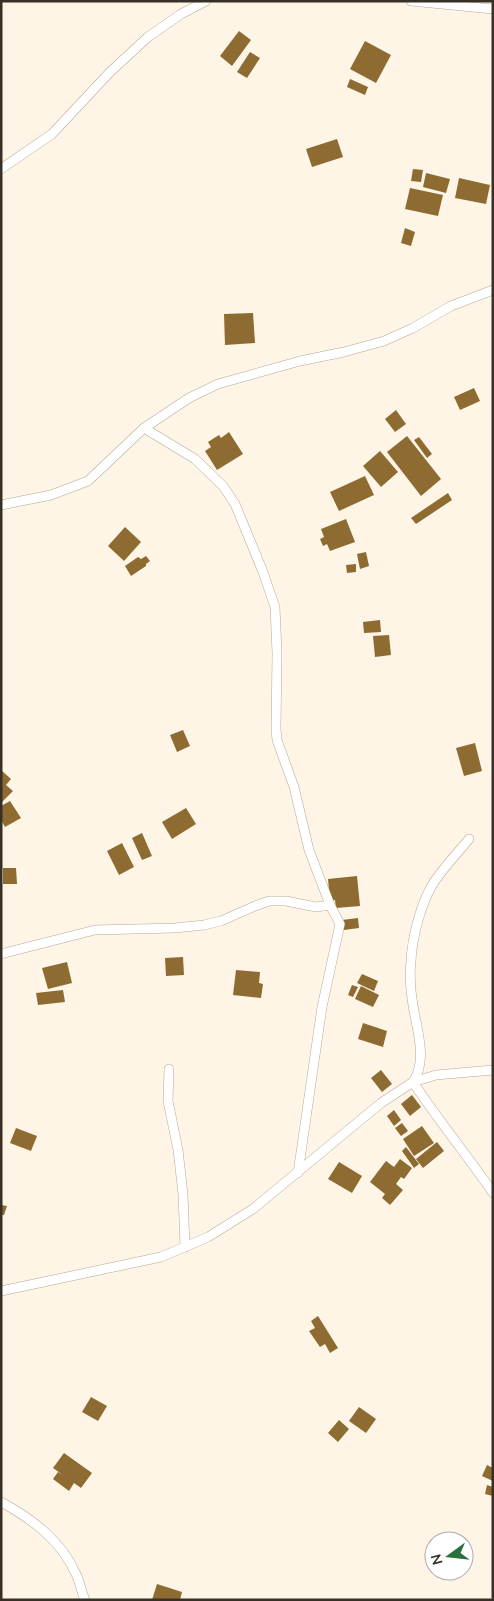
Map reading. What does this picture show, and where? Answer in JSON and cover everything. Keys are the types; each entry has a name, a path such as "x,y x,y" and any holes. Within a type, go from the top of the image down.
{"street":[{"path":"1,169 52,134 110,72 148,37 181,14 206,1"},
{"path":"411,1 493,9"},
{"path":"1,505 51,495 88,481 144,428 188,398 218,384 300,361 384,341 451,306 493,290"},
{"path":"144,428 195,459 223,486 235,504 275,607 277,628 277,740 294,786 309,850 330,905 340,924 322,1007 298,1172"},
{"path":"413,1082 420,1067 418,1033 411,991 411,961 415,935 431,888 441,873 470,839"},
{"path":"1,954 95,930 175,928 204,925 221,921 270,901 286,901 316,907 330,905"},
{"path":"169,1069 168,1101 178,1150 183,1194 185,1247"},
{"path":"1,1291 161,1257 208,1237 253,1209 381,1103 413,1082 436,1075 493,1070"},
{"path":"413,1082 493,1193"},
{"path":"1,1502 36,1523 52,1538 76,1574 85,1600"}],"building":[{"path":"239,31 251,40 232,66 220,56"},
{"path":"365,41 391,55 376,83 350,69"},
{"path":"250,52 260,58 247,78 237,72"},
{"path":"350,79 368,87 365,95 347,87"},
{"path":"337,139 343,157 312,167 306,149"},
{"path":"413,169 423,170 421,182 411,181"},
{"path":"426,173 450,179 446,193 423,187"},
{"path":"459,178 490,185 486,204 455,198"},
{"path":"410,188 443,195 438,216 405,209"},
{"path":"405,228 415,232 411,246 401,243"},
{"path":"253,313 255,343 225,345 224,314"},
{"path":"474,388 480,401 460,410 454,397"},
{"path":"396,410 406,424 395,432 385,419"},
{"path":"229,432 243,454 217,470 205,451 211,447 208,442 219,435 221,438"},
{"path":"407,436 441,479 421,496 387,452"},
{"path":"419,437 432,454 427,458 414,440"},
{"path":"380,451 398,472 381,487 363,466"},
{"path":"365,476 374,495 339,511 330,492"},
{"path":"448,493 452,500 416,524 411,518"},
{"path":"346,519 355,542 330,551 327,544 323,546 320,539 324,537 321,529"},
{"path":"125,527 141,542 124,561 108,546"},
{"path":"366,552 369,566 360,569 357,554"},
{"path":"146,556 150,561 131,576 125,566 138,557 141,559"},
{"path":"356,564 356,572 347,573 346,565"},
{"path":"380,620 381,632 364,633 363,622"},
{"path":"389,635 391,655 375,657 373,636"},
{"path":"183,730 190,746 177,752 170,735"},
{"path":"475,743 482,771 464,776 456,748"},
{"path":"1,770 11,779 6,785 13,791 1,803"},
{"path":"10,801 21,818 5,827 1,820 1,806"},
{"path":"186,808 196,824 172,839 162,822"},
{"path":"142,833 152,856 142,860 132,838"},
{"path":"122,843 134,867 119,875 107,851"},
{"path":"3,868 16,868 17,884 3,884"},
{"path":"357,876 360,906 336,908 335,900 330,901 328,879"},
{"path":"358,918 359,928 344,930 342,920"},
{"path":"183,957 184,975 166,976 165,958"},
{"path":"67,962 72,983 48,989 42,968"},
{"path":"236,970 260,972 259,983 263,984 261,998 233,995"},
{"path":"362,974 378,981 374,991 357,983"},
{"path":"352,985 358,987 353,997 348,995"},
{"path":"361,986 379,995 373,1007 355,999"},
{"path":"63,990 65,1002 38,1005 36,993"},
{"path":"363,1023 387,1031 383,1047 358,1039"},
{"path":"381,1070 392,1084 382,1092 371,1078"},
{"path":"412,1095 421,1107 410,1116 401,1104"},
{"path":"394,1110 401,1120 394,1126 387,1116"},
{"path":"402,1123 408,1131 401,1136 395,1128"},
{"path":"422,1126 434,1143 414,1156 403,1139"},
{"path":"16,1128 37,1136 31,1151 10,1143"},
{"path":"437,1142 444,1151 423,1168 416,1159"},
{"path":"406,1147 419,1164 414,1168 402,1151"},
{"path":"400,1159 412,1168 404,1179 401,1177 396,1184 403,1190 390,1205 382,1198 385,1194 370,1182 386,1161 394,1167"},
{"path":"339,1162 362,1176 352,1193 328,1179"},
{"path":"1,1205 7,1206 4,1215 1,1215"},
{"path":"318,1316 338,1348 330,1353 325,1344 320,1347 309,1331 315,1328 311,1321"},
{"path":"91,1397 107,1406 98,1421 82,1412"},
{"path":"359,1407 376,1419 366,1433 349,1421"},
{"path":"339,1420 349,1429 338,1442 328,1433"},
{"path":"64,1453 92,1473 81,1488 74,1483 69,1491 53,1479 58,1472 63,1475 53,1468"},
{"path":"487,1465 493,1468 493,1481 482,1476"},
{"path":"487,1485 493,1487 493,1496 485,1494"},
{"path":"157,1584 182,1592 180,1600 152,1600"}]}
